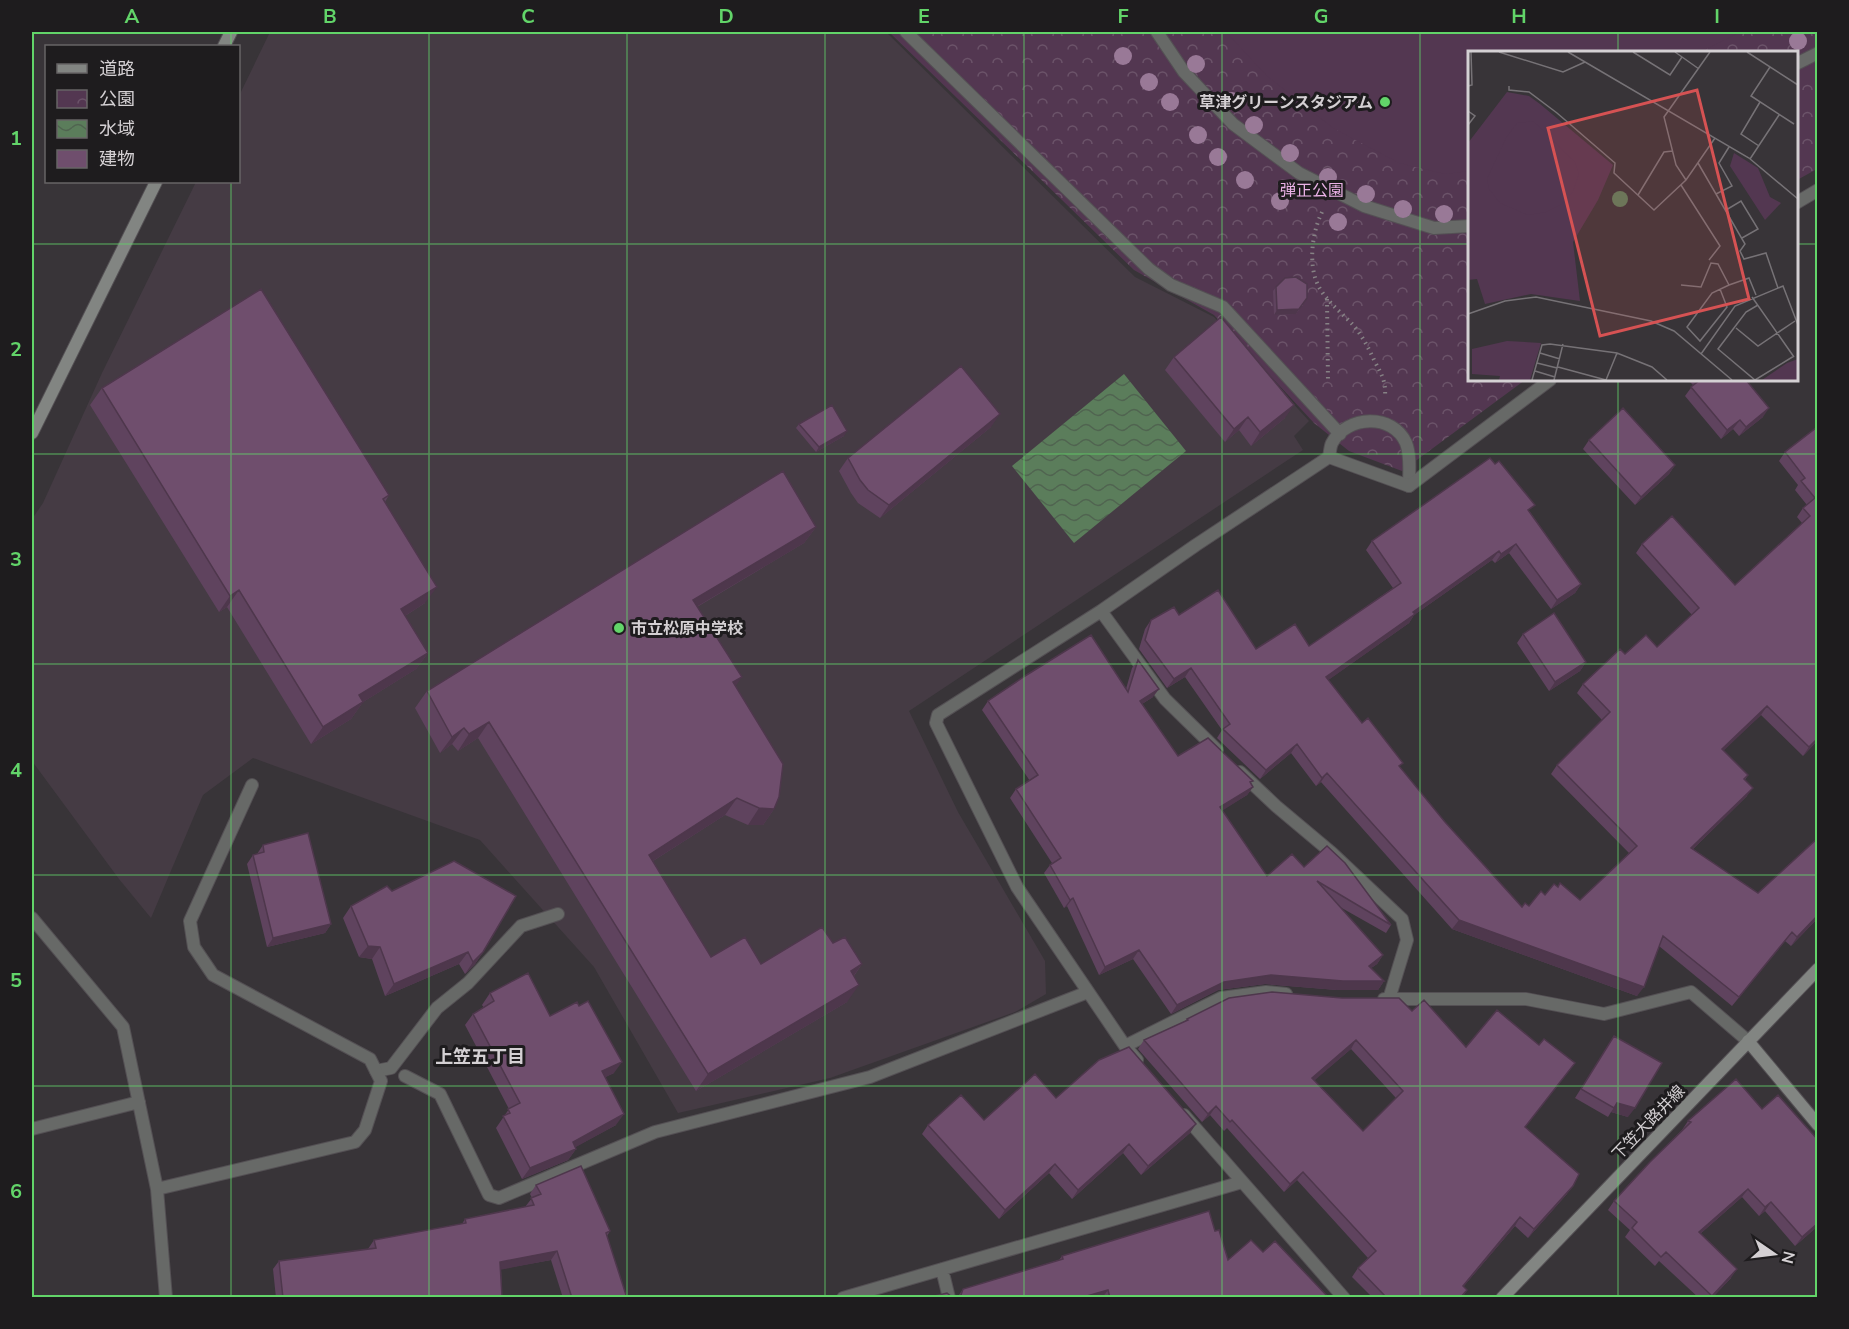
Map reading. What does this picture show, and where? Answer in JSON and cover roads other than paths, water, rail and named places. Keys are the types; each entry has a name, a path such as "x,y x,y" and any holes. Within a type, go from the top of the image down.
{"main road":[{"path":"32,433 156,183"},
{"name":"下笠大路井線","path":"1502,1298 1818,969"},
{"path":"1748,1041 1818,1125"}],"street":[{"path":"906,32 1149,269 1171,285 1223,307 1340,434"},
{"path":"1157,32 1184,72 1233,124 1299,173 1364,206 1434,228 1468,226"},
{"path":"1798,63 1818,53"},
{"path":"1798,202 1818,190"},
{"path":"1409,486 1549,381"},
{"path":"1147,1071 1125,1046 1017,887 936,723 938,715 1101,611 1329,457 1332,443 1348,429 1366,421 1382,422 1396,428 1405,442 1409,455 1409,486"},
{"path":"1329,457 1409,486"},
{"path":"1101,611 1165,699 1276,806 1332,853 1402,919 1407,940 1389,999"},
{"path":"157,1189 355,1142 365,1130 381,1081 370,1059 213,975 194,947 190,921 252,785"},
{"path":"376,1071 391,1068 437,1008 468,984 521,926 558,914"},
{"path":"32,918 123,1027 157,1189 166,1298"},
{"path":"405,1076 440,1094 489,1195 499,1197 655,1132 870,1077 1088,992"},
{"path":"1125,1046 1221,998 1266,992 1302,995"},
{"path":"1368,999 1526,999 1604,1014 1691,992 1748,1041"},
{"path":"32,1129 139,1102"},
{"path":"1176,1106 1344,1298"},
{"path":"843,1298 1242,1182"},
{"path":"942,1269 949,1298"}],"water":[{"path":"1124,374 1186,451 1074,543 1012,466"}],"place":[{"name":"草津グリーンスタジアム","path":"1385,102"},
{"name":"市立松原中学校","path":"619,628"}],"district":[{"name":"上笠五丁目","path":"480,1057"}],"park label":[{"name":"弾正公園","path":"1312,190"}]}
